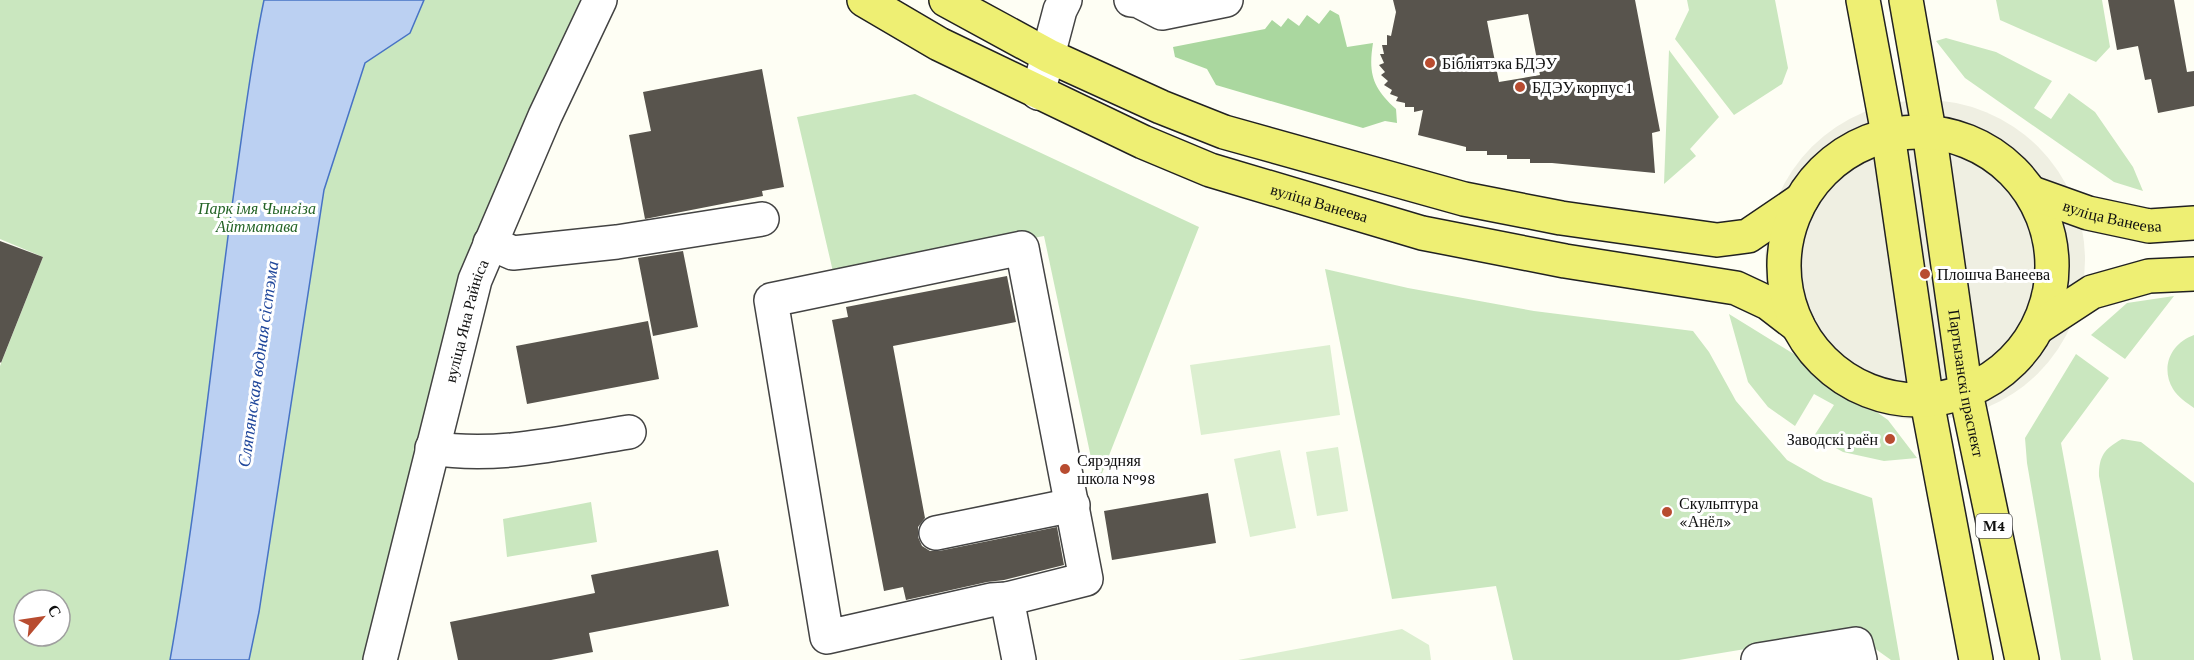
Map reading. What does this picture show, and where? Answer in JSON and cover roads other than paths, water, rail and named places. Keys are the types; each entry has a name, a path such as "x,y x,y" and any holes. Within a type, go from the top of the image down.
{"main road":[{"name":"вуліца Ванеева","path":"864,0 939,44 1038,93 1209,170 1422,233 1565,261 1736,288 1768,303 1798,326"},
{"path":"946,0 1049,56 1161,107 1224,132 1464,199 1561,218 1717,240 1748,236 1801,200"},
{"name":"М4","path":"1863,0 1888,134 1926,396 1976,660"},
{"name":"Партызанскі праспект","path":"1906,0 1929,131 1966,393 2022,660"},
{"path":"1929,131 1970,141 2005,162 2032,193 2050,236 2053,282 2040,326 2026,348 2009,367 1989,382 1966,393 1887,396 1850,383 1819,359 1798,326 1787,295 1784,262 1789,230 1801,200 1817,177 1837,158 1861,144 1888,134 1929,131"},
{"name":"вуліца Ванеева","path":"2032,193 2088,213 2149,226 2194,223"},
{"path":"2040,326 2092,292 2149,276 2194,274"}],"street":[{"name":"вуліца Яна Райніса","path":"380,660 475,280 545,116 600,0"},
{"path":"1038,93 1060,10 1065,0"},
{"path":"1131,0 1139,1 1162,13 1226,0"},
{"path":"490,243 513,253 617,242 762,219"},
{"path":"1023,248 1073,505 1086,579 1007,599 992,600 827,637 771,300 1023,248"},
{"path":"432,448 459,453 538,447 628,432"},
{"path":"936,533 1073,505"},
{"path":"1007,599 1019,660"},
{"path":"1758,660 1856,644 1860,660"}],"water":[{"name":"Сляпянская водная сістэма","path":"264,0 424,0 410,33 365,63 324,190 259,612 249,660 170,660 197,482 245,115"}],"place":[{"name":"Бібліятэка БДЭУ","path":"1430,63"},
{"name":"БДЭУ корпус 1","path":"1520,87"},
{"name":"Плошча Ванеева","path":"1925,274"},
{"name":"Заводскі раён","path":"1890,439"},
{"name":"Сярэдняя школа №98","path":"1065,469"},
{"name":"Скульптура «Анёл»","path":"1667,512"}],"park label":[{"name":"Парк імя Чынгіза Айтматава","path":"257,217"}]}
